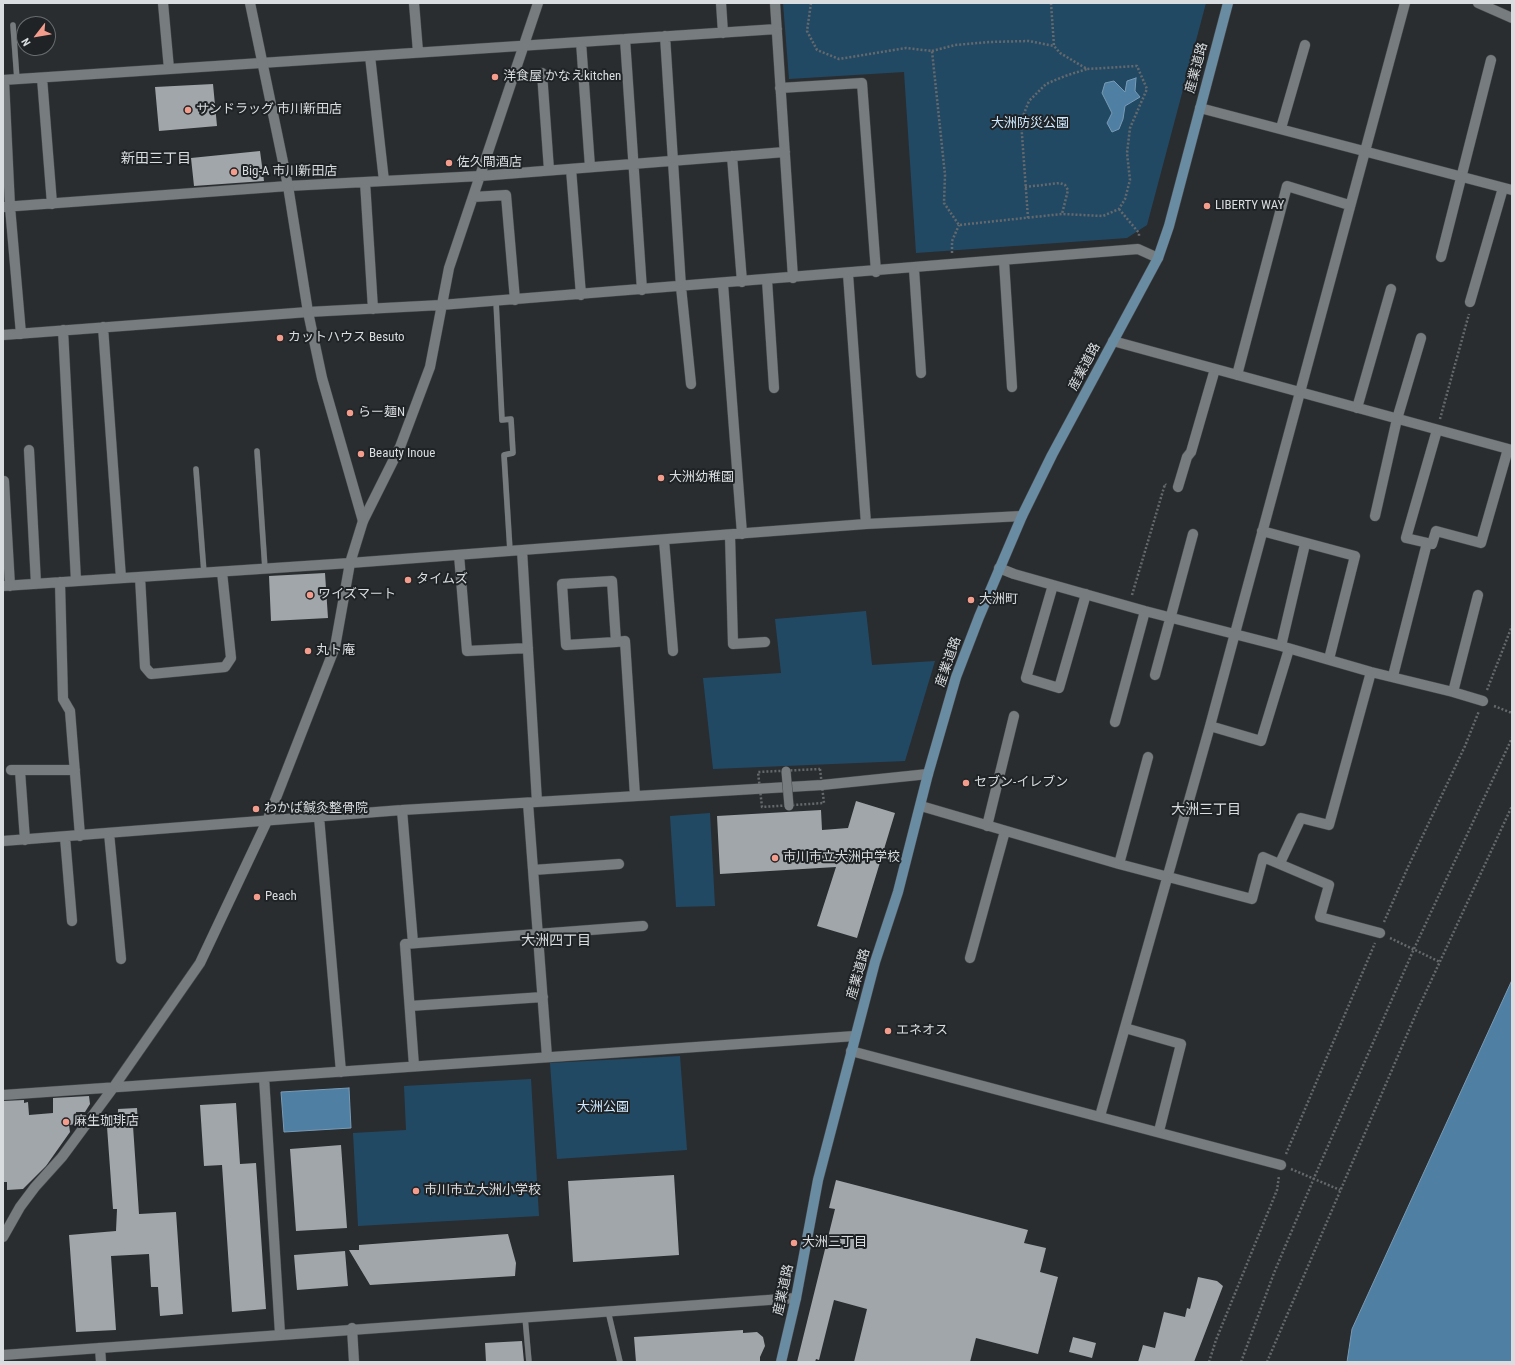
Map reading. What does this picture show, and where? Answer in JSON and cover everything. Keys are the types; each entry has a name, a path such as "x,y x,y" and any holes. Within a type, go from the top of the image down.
{"main road":[{"name":"産業道路","path":"781,1362 796,1298 818,1180 875,962 898,892 928,774 956,677 999,568 1022,516 1052,455 1158,258 1169,226 1228,3"}],"street":[{"path":"163,3 169,69"},
{"path":"250,3 288,186 308,312 322,378 363,521"},
{"path":"414,3 418,52"},
{"path":"3,1237 35,1187 62,1157 113,1088 200,963 267,821 335,647 350,563 363,521 400,447 430,367 449,268 538,3"},
{"path":"721,3 723,32"},
{"path":"775,3 793,278"},
{"path":"1100,1116 1210,726 1349,205 1405,3"},
{"path":"1478,3 1497,7 1512,18"},
{"path":"21,334 6,207 3,80 776,29"},
{"path":"665,36 681,287 691,384"},
{"path":"625,39 642,290"},
{"path":"581,42 590,167"},
{"path":"1281,128 1305,45"},
{"path":"370,56 384,181"},
{"path":"1441,257 1491,60"},
{"path":"542,73 549,170"},
{"path":"42,78 52,204"},
{"path":"780,88 862,84 876,272"},
{"path":"1200,108 1281,128 1507,189 1470,302"},
{"path":"6,207 288,186 480,176 785,152"},
{"path":"732,156 742,282"},
{"path":"571,169 581,295"},
{"path":"364,182 373,309"},
{"path":"1237,375 1287,186 1349,205"},
{"path":"473,197 506,195 515,300"},
{"path":"3,335 308,312 441,305 581,295 914,269 1138,249 1158,258"},
{"path":"1004,261 1012,387"},
{"path":"914,269 921,373"},
{"path":"848,274 866,524"},
{"path":"767,280 774,388"},
{"path":"723,284 742,534"},
{"path":"1357,408 1391,289"},
{"path":"103,327 121,578"},
{"path":"63,330 76,581"},
{"path":"1375,516 1397,419 1421,338"},
{"path":"1113,341 1510,450 1481,543 1436,531 1432,544 1406,538 1437,430"},
{"path":"1178,487 1187,457 1191,452 1215,369"},
{"path":"29,450 36,584"},
{"path":"4,481 6,586 350,563 866,524 1022,516"},
{"path":"1262,531 1305,544 1356,556 1329,659"},
{"path":"1155,675 1169,618 1193,534"},
{"path":"730,535 733,644 765,642"},
{"path":"664,540 673,651"},
{"path":"1393,676 1427,543"},
{"path":"1210,726 1262,742 1285,647 1305,544"},
{"path":"522,550 528,648 533,803 533,870 547,1057"},
{"path":"460,555 467,650 528,648"},
{"path":"999,568 1014,574 1169,618 1285,647 1371,672 1393,676 1483,701"},
{"path":"140,577 145,667 152,674 225,667 230,658 222,572"},
{"path":"616,642 612,581 562,584 566,645 616,642 625,641 636,796"},
{"path":"60,582 64,699 70,711 80,836"},
{"path":"1053,585 1026,678 1059,688 1086,594"},
{"path":"1453,692 1478,595"},
{"path":"1115,722 1145,611"},
{"path":"1280,863 1301,818 1329,825 1371,672"},
{"path":"987,826 1014,716"},
{"path":"1119,864 1148,757"},
{"path":"25,840 15,771 75,770"},
{"path":"786,771 789,806"},
{"path":"3,841 402,810 822,784 928,774"},
{"path":"921,806 1119,864 1168,875 1252,899 1263,857 1329,885 1320,916 1380,933"},
{"path":"402,810 413,943"},
{"path":"319,817 340,1072"},
{"path":"970,958 1004,831"},
{"path":"109,833 121,959"},
{"path":"65,837 72,921"},
{"path":"533,870 619,864"},
{"path":"414,1066 405,944 643,926"},
{"path":"410,1006 543,997"},
{"path":"1125,1028 1181,1044 1159,1131"},
{"path":"3,1095 855,1036"},
{"path":"851,1051 1159,1131 1281,1165"},
{"path":"264,1077 280,1334"},
{"path":"3,1354 100,1348 352,1328 796,1298"},
{"path":"352,1328 354,1362"},
{"path":"100,1348 101,1362"}],"lane":[{"path":"13,25 17,80"},
{"path":"496,301 502,420 510,419 514,453 504,455 510,551"},
{"path":"257,451 265,569"},
{"path":"196,469 204,573"},
{"path":"608,1311 620,1362"},
{"path":"525,1317 529,1362"}],"path":[{"path":"811,3 807,31 817,50 839,59 906,48 932,51 955,45 990,42 1029,41 1054,46"},
{"path":"1051,3 1054,46 1060,53 1087,69"},
{"path":"932,51 945,175 944,203 959,225"},
{"path":"959,225 1028,218 1062,214 1104,216 1119,209 1125,199 1130,180 1127,153 1130,128 1147,89 1137,66 1087,69 1065,76 1046,84 1029,101 1021,121 1028,218"},
{"path":"1026,187 1060,183 1065,185 1068,190 1062,214"},
{"path":"1119,209 1139,233 1138,249"},
{"path":"952,265 952,241 959,225"},
{"path":"1437,430 1471,306 1470,302"},
{"path":"1129,607 1165,484 1178,487"},
{"path":"1209,1362 1216,1340 1277,1190 1281,1165 1408,867 1466,746 1512,626"},
{"path":"1483,701 1512,713"},
{"path":"1241,1362 1274,1273 1314,1178 1413,951 1512,738"},
{"path":"1267,1362 1340,1190 1440,962 1512,806"},
{"path":"1380,933 1413,951 1440,962"},
{"path":"1281,1165 1340,1190"}],"green space":[{"name":"大洲防災公園","path":"783,3 1206,3 1147,225 1127,238 916,253 904,72 789,79"},
{"path":"866,611 872,665 935,661 905,761 713,769 703,678 781,673 775,619"},
{"path":"710,813 715,906 676,907 670,816"},
{"name":"大洲公園","path":"680,1056 687,1150 557,1159 550,1063"},
{"path":"531,1079 539,1216 358,1226 353,1133 406,1130 404,1086"}],"shaded area":[{"path":"1136,78 1135,91 1140,97 1125,106 1123,119 1119,129 1112,132 1107,123 1112,113 1102,93 1105,83 1114,81 1125,92 1127,81"},
{"path":"1512,980 1512,1362 1347,1362 1352,1329"},
{"path":"349,1088 351,1128 284,1132 281,1092"}],"building":[{"path":"213,84 217,126 159,131 155,87"},
{"path":"260,151 264,181 194,186 191,158"},
{"path":"325,573 328,618 271,621 269,576"},
{"path":"856,801 895,813 857,938 817,926 836,867 720,874 717,816 821,810 822,830 848,828"},
{"path":"89,1096 90,1104 85,1112 76,1112 77,1124 69,1125 70,1132 46,1166 23,1189 7,1190 7,1182 3,1182 3,1101 24,1100 24,1103 28,1102 29,1115 53,1113 53,1098"},
{"path":"236,1103 240,1164 256,1163 266,1309 232,1312 222,1165 204,1166 200,1105"},
{"path":"137,1108 138,1125 133,1126 139,1214 176,1212 183,1314 160,1316 158,1287 151,1287 149,1254 111,1256 116,1330 76,1332 69,1235 116,1231 117,1209 113,1209 107,1127 111,1127 110,1122 113,1121 115,1116 118,1116 118,1109"},
{"path":"341,1145 347,1228 296,1231 290,1149"},
{"path":"674,1175 679,1255 573,1262 568,1181"},
{"path":"836,1180 1028,1230 1024,1243 1046,1248 1040,1272 1058,1277 1038,1354 976,1338 970,1362 854,1362 867,1309 834,1300 819,1360 816,1359 815,1362 797,1362 835,1209 829,1208"},
{"path":"508,1234 516,1263 515,1276 370,1285 349,1250 359,1250 359,1245"},
{"path":"345,1251 348,1286 297,1290 294,1255"},
{"path":"1198,1277 1217,1281 1223,1286 1194,1362 1138,1362 1143,1345 1155,1348 1164,1312 1185,1317 1187,1308 1190,1309"},
{"path":"743,1330 743,1333 757,1332 763,1337 765,1346 760,1357 760,1362 636,1362 634,1337"},
{"path":"1073,1337 1096,1343 1092,1358 1069,1352"},
{"path":"522,1341 524,1362 486,1362 485,1343"}],"place":[{"name":"洋食屋 かなえkitchen","path":"495,77"},
{"name":"サンドラッグ 市川新田店","path":"188,110"},
{"name":"佐久間酒店","path":"449,163"},
{"name":"Big-A 市川新田店","path":"234,172"},
{"name":"LIBERTY WAY","path":"1207,206"},
{"name":"カットハウス Besuto","path":"280,338"},
{"name":"らー麺N","path":"350,413"},
{"name":"Beauty Inoue","path":"361,454"},
{"name":"大洲幼稚園","path":"661,478"},
{"name":"タイムズ","path":"408,580"},
{"name":"ワイズマート","path":"310,595"},
{"name":"大洲町","path":"971,600"},
{"name":"丸ト庵","path":"308,651"},
{"name":"セブン-イレブン","path":"966,783"},
{"name":"わかば鍼灸整骨院","path":"256,809"},
{"name":"市川市立大洲中学校","path":"775,858"},
{"name":"Peach","path":"257,897"},
{"name":"エネオス","path":"888,1031"},
{"name":"麻生珈琲店","path":"66,1122"},
{"name":"市川市立大洲小学校","path":"416,1191"},
{"name":"大洲三丁目","path":"794,1243"}],"district":[{"name":"新田三丁目","path":"156,159"},
{"name":"大洲三丁目","path":"1206,810"},
{"name":"大洲四丁目","path":"556,941"}]}
